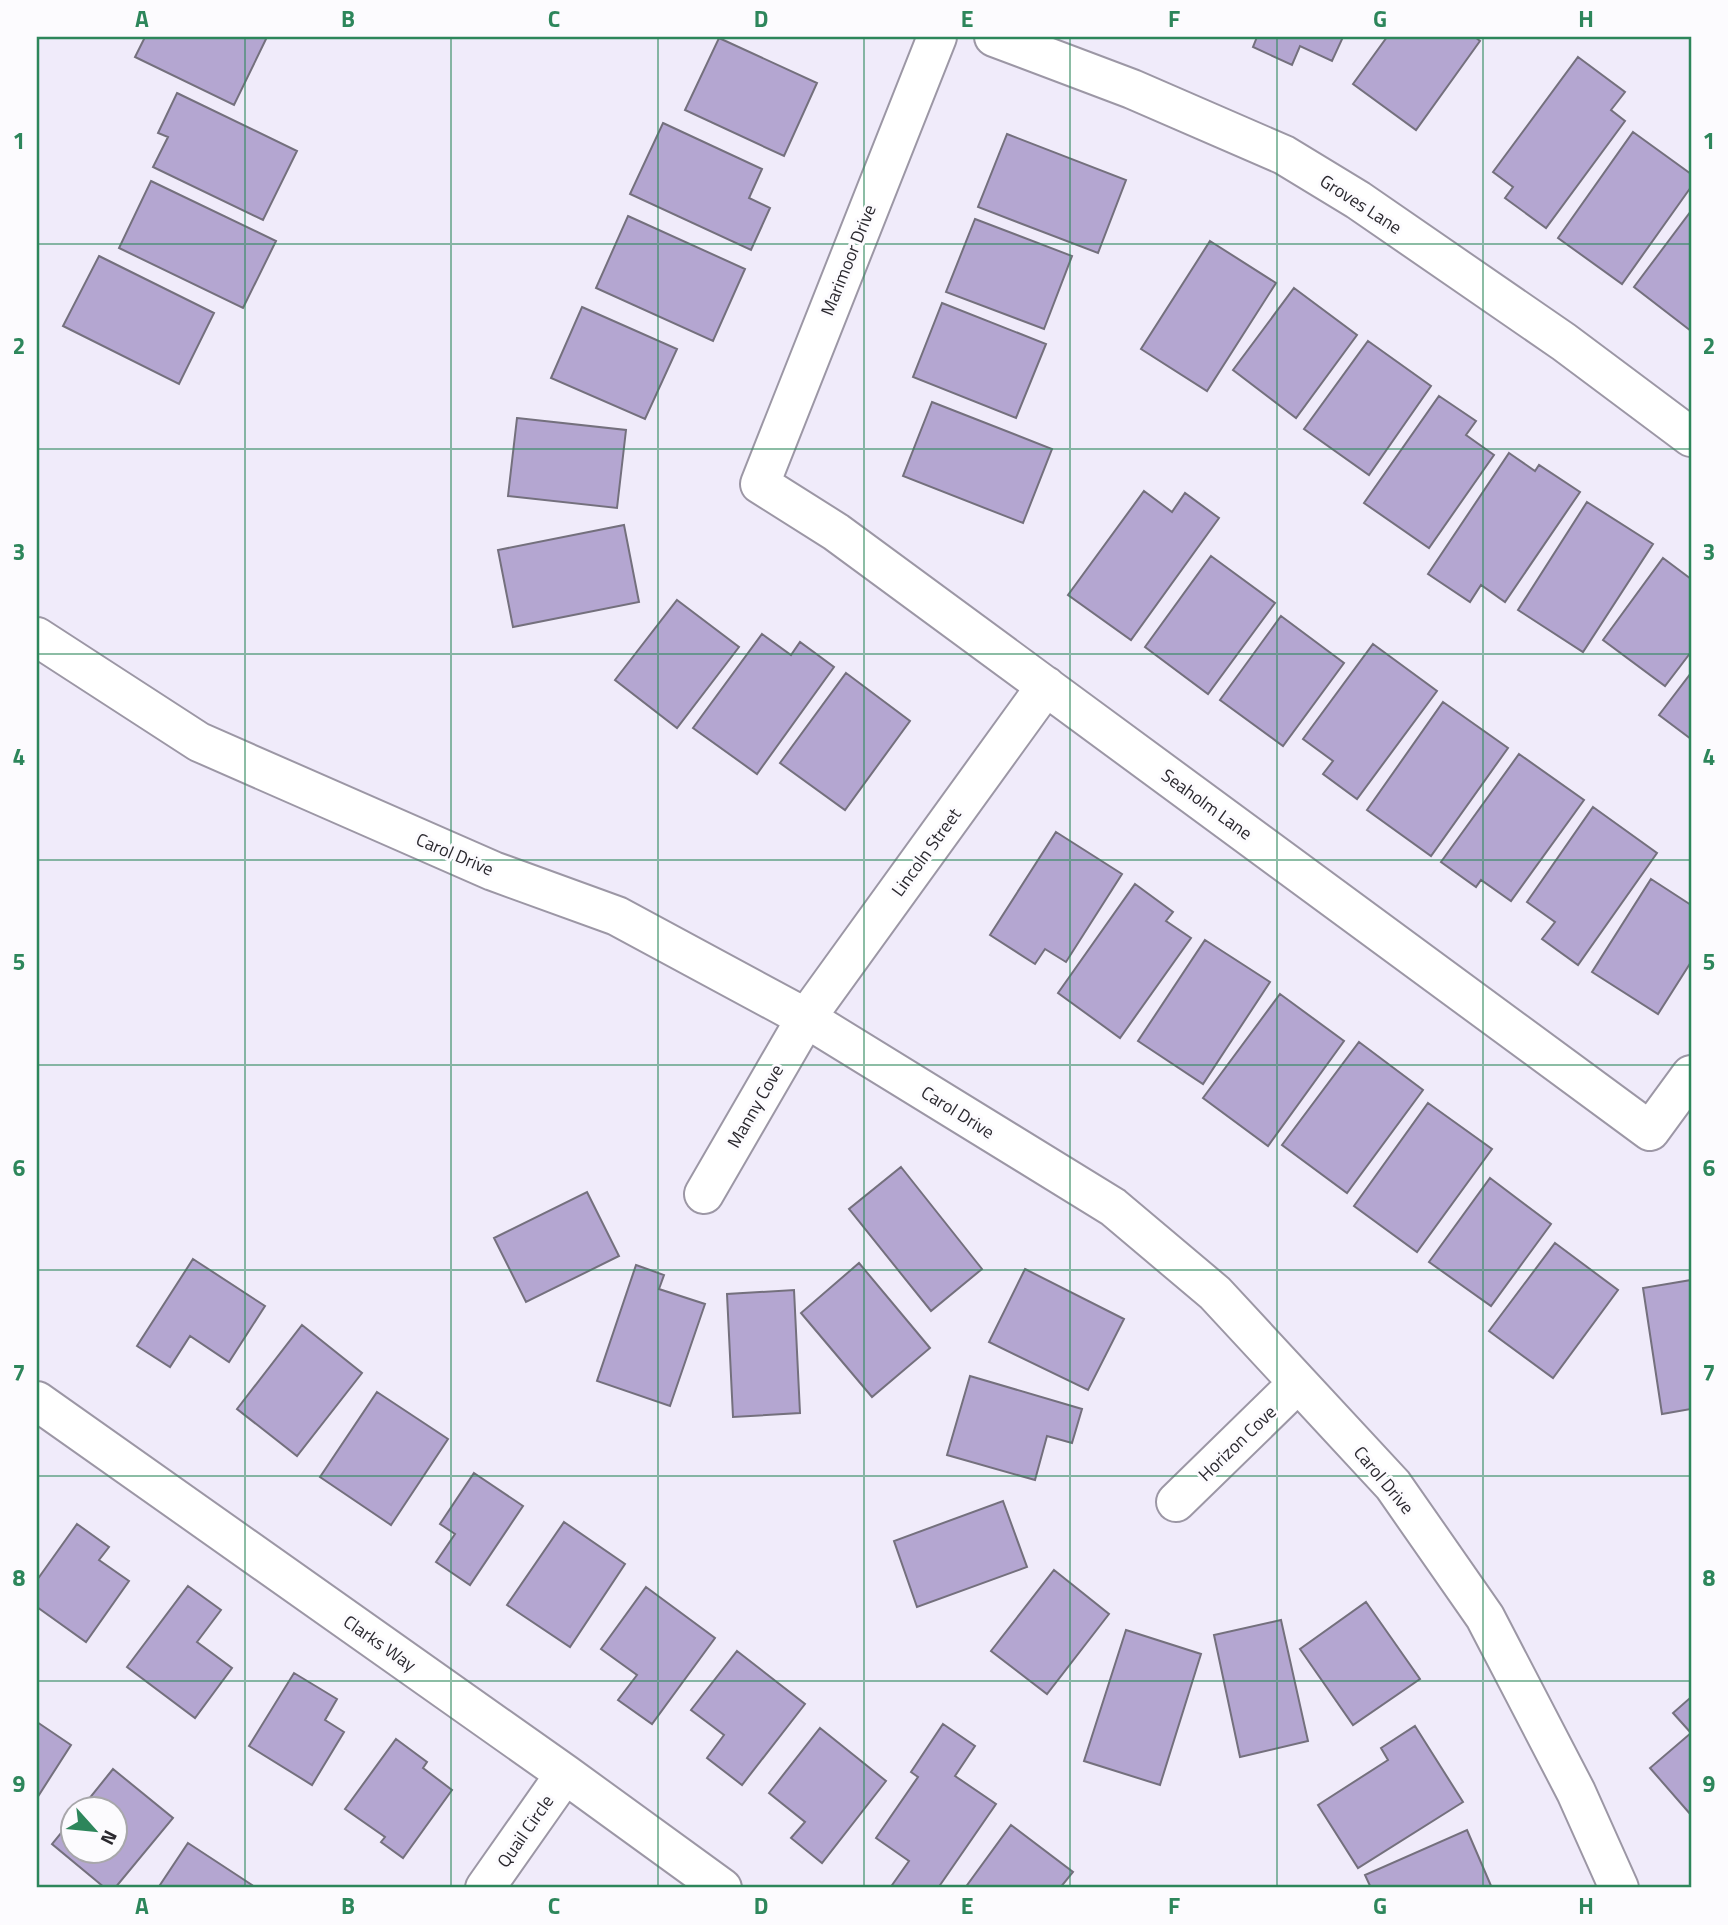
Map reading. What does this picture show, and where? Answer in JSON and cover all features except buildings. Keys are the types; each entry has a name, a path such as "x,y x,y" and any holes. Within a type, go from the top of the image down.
{"street":[{"name":"Marimoor Drive","path":"760,484 937,37"},
{"name":"Groves Lane","path":"994,37 1132,89 1284,155 1370,208 1564,342 1691,437"},
{"name":"Seaholm Lane","path":"760,484 836,532 1650,1131 1691,1074"},
{"name":"Carol Drive","path":"37,637 199,742 493,871 617,916 806,1018 1113,1207 1215,1293 1393,1485 1485,1617 1576,1792 1619,1888"},
{"name":"Lincoln Street","path":"806,1018 1046,686"},
{"name":"Manny Cove","path":"704,1194 806,1018"},
{"name":"Horizon Cove","path":"1176,1502 1297,1384"},
{"name":"Clarks Way","path":"37,1401 722,1888"},
{"name":"Quail Circle","path":"485,1888 565,1774"}]}
